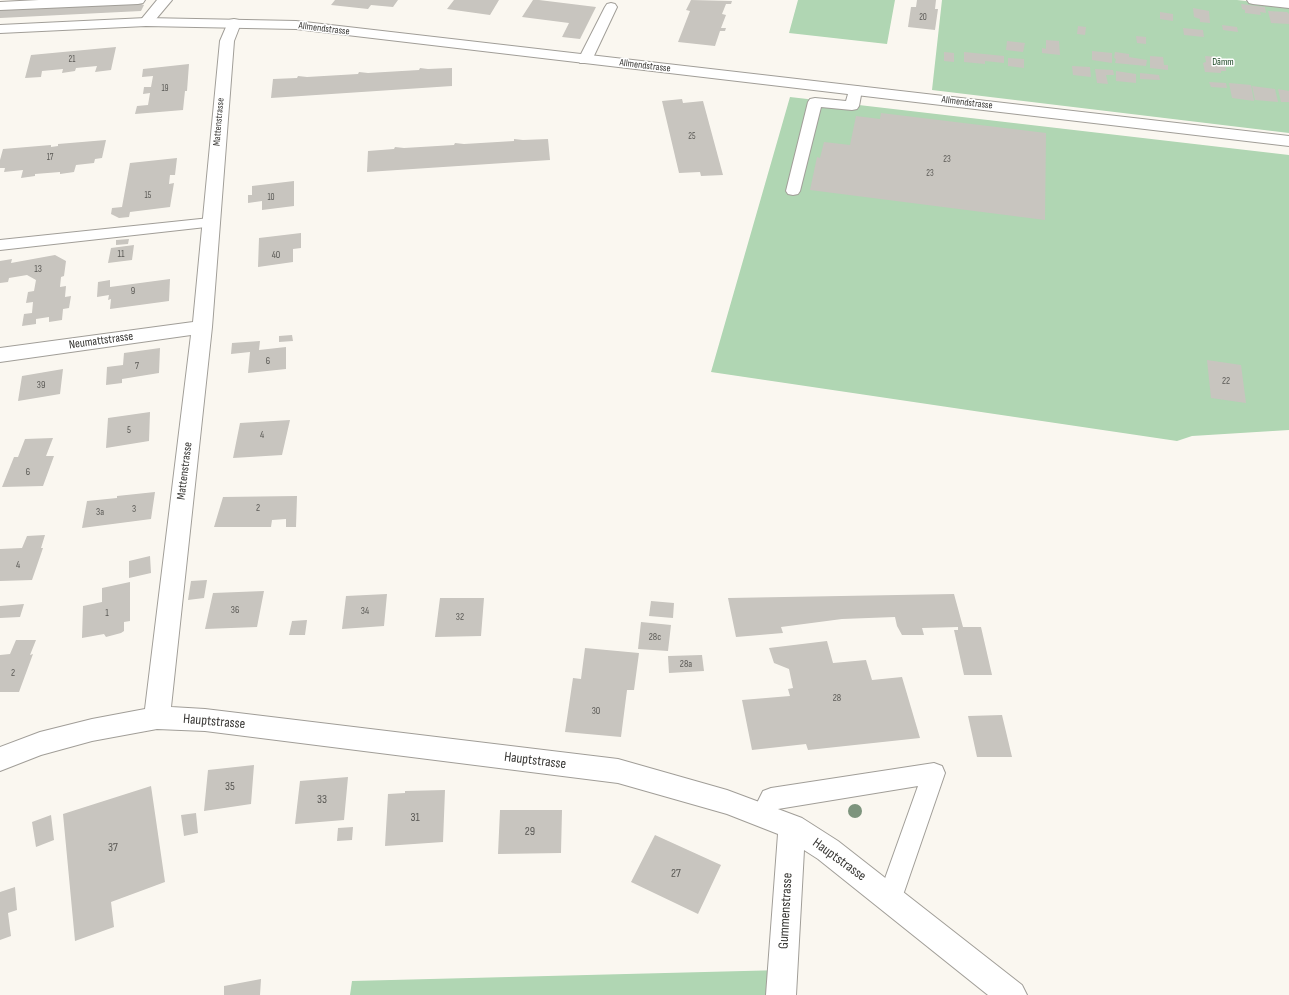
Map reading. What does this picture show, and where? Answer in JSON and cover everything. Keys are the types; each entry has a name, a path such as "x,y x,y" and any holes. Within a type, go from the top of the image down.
{"street":[{"path":"0,6 138,0"},
{"path":"142,0 163,1"},
{"path":"146,22 163,1"},
{"name":"Allmendstrasse","path":"0,29 146,22 296,25 586,60 1289,140"},
{"name":"Mattenstrasse","path":"157,718 202,327 226,41 234,23"},
{"name":"Neumattstrasse","path":"0,355 202,327"},
{"name":"Hauptstrasse","path":"0,759 40,744 92,730 157,718 205,720 618,771 727,802 792,827 828,850 1012,995"},
{"name":"Gummenstrasse","path":"781,995 792,827"}],"lane":[{"path":"1253,0 1289,4"},
{"path":"586,60 611,7"},
{"path":"793,191 815,102 852,106 855,90"},
{"path":"0,245 210,223"},
{"path":"763,815 771,799 934,773 890,898"}],"green space":[{"path":"798,0 895,0 887,44 789,33"},
{"name":"Dämm","path":"942,0 1237,0 1289,6 1289,133 932,90"},
{"path":"790,97 1289,155 1289,430 1192,436 1177,441 711,372"},
{"path":"783,970 781,995 350,995 352,981"}],"building":[{"path":"335,0 398,0 393,7 371,5 368,9 331,5"},
{"path":"454,0 499,0 490,15 447,9"},
{"path":"533,0 596,7 580,39 562,37 569,23 522,17"},
{"path":"691,0 732,1 731,4 726,4 722,14 726,15 721,28 726,28 725,31 720,31 715,46 678,42 690,11 686,10"},
{"path":"917,0 936,0 935,9 938,9 935,30 908,27 911,7 916,7"},
{"path":"136,2 144,5 141,11 0,18 0,9"},
{"path":"1241,4 1265,7 1266,13 1260,12 1261,15 1245,13 1245,10 1242,9"},
{"path":"1193,8 1209,11 1210,23 1200,22 1200,19 1194,17"},
{"path":"1268,11 1287,12 1289,14 1289,24 1271,23"},
{"path":"1160,12 1173,14 1173,21 1160,19"},
{"path":"1222,25 1237,27 1238,32 1223,30"},
{"path":"1078,26 1086,27 1085,35 1077,34"},
{"path":"1183,28 1203,30 1204,37 1184,35"},
{"path":"1136,36 1146,37 1146,44 1137,43"},
{"path":"1046,40 1059,41 1060,55 1042,53 1042,48 1046,49"},
{"path":"1007,41 1025,43 1023,52 1006,50"},
{"path":"116,47 111,70 95,72 97,66 76,68 75,71 62,73 63,69 42,71 41,77 25,78 31,55"},
{"path":"1092,51 1112,53 1112,63 1092,60"},
{"path":"944,52 954,53 954,62 944,61"},
{"path":"964,52 1004,56 1004,63 985,61 985,64 964,62"},
{"path":"1115,52 1129,54 1129,57 1147,60 1146,66 1115,63"},
{"path":"1150,56 1163,57 1164,65 1168,65 1168,70 1150,68"},
{"path":"1205,56 1218,57 1220,63 1225,64 1226,71 1221,71 1221,73 1205,72 1203,63 1206,62"},
{"path":"1008,58 1024,59 1024,68 1008,66"},
{"path":"189,64 187,91 185,91 183,110 135,114 137,106 148,105 150,93 143,94 144,87 151,87 153,76 142,77 143,69"},
{"path":"1072,66 1090,67 1091,77 1073,75"},
{"path":"420,68 452,68 452,86 271,98 273,79 297,78 298,76 307,77 358,74 359,72 368,73 419,70"},
{"path":"1095,69 1113,70 1114,75 1106,75 1108,84 1097,83"},
{"path":"1116,71 1136,74 1136,83 1116,81"},
{"path":"1140,73 1159,75 1160,80 1140,79"},
{"path":"1209,82 1226,83 1227,88 1211,87"},
{"path":"1229,83 1251,85 1254,101 1232,98"},
{"path":"1252,86 1275,89 1278,102 1255,100"},
{"path":"1278,89 1289,91 1289,102 1281,102"},
{"path":"682,99 683,103 703,101 723,175 701,176 700,172 679,173 662,101"},
{"path":"881,113 1046,133 1045,220 810,190 817,157 820,158 824,142 850,145 856,116 880,119"},
{"path":"514,139 548,139 550,160 367,172 368,151 394,149 395,147 404,148 454,145 455,143 464,144 514,141"},
{"path":"106,140 102,158 95,159 94,163 76,165 74,172 60,174 60,172 35,174 35,176 21,178 23,170 4,172 5,168 0,168 0,160 3,149 51,145 51,147 58,146 58,144"},
{"path":"177,158 175,175 170,175 169,184 174,183 170,207 130,212 129,217 119,218 111,214 112,208 122,207 130,163"},
{"path":"294,181 294,206 262,210 262,201 248,203 248,195 252,195 252,186"},
{"path":"301,233 301,248 293,249 293,262 258,267 259,238"},
{"path":"129,239 128,244 116,245 116,240"},
{"path":"134,245 132,260 108,263 111,248"},
{"path":"55,255 66,261 64,276 61,277 60,287 66,286 65,297 71,296 69,308 63,309 62,320 49,322 49,317 36,319 36,324 22,326 24,314 32,313 33,302 26,303 28,292 34,291 36,280 27,275 9,278 8,282 0,283 0,261 12,259 11,263"},
{"path":"170,279 169,301 110,309 111,299 108,300 109,295 97,297 98,282 110,280 110,287"},
{"path":"292,335 293,341 279,342 279,336"},
{"path":"260,341 259,350 286,347 286,369 248,373 250,352 231,354 232,343"},
{"path":"160,348 159,373 122,379 122,383 106,385 107,367 123,365 124,353"},
{"path":"1207,360 1241,365 1246,403 1211,398"},
{"path":"63,369 60,394 18,401 22,376"},
{"path":"150,412 149,441 106,448 108,418"},
{"path":"290,420 282,455 233,458 240,423"},
{"path":"53,438 46,456 54,456 43,486 2,487 14,457 18,457 25,439"},
{"path":"155,492 151,519 82,528 87,501"},
{"path":"297,496 296,527 286,527 286,519 272,520 271,527 214,527 223,497"},
{"path":"45,535 41,548 43,548 32,580 0,581 0,549 22,548 27,536"},
{"path":"150,556 151,573 129,578 129,561"},
{"path":"207,580 204,598 188,600 191,581"},
{"path":"130,582 130,621 124,622 124,631 106,637 104,634 82,638 83,606 102,602 102,588"},
{"path":"264,591 257,627 205,629 213,593"},
{"path":"387,594 384,626 342,629 346,596"},
{"path":"954,594 963,627 981,627 992,675 964,675 954,630 958,630 958,627 922,628 924,635 902,635 897,626 895,617 842,619 781,627 783,633 736,637 728,598"},
{"path":"440,598 484,598 481,636 435,637"},
{"path":"651,601 674,603 673,618 649,616"},
{"path":"24,604 20,617 0,618 0,606"},
{"path":"307,620 305,635 289,635 292,621"},
{"path":"641,622 671,625 668,651 638,649"},
{"path":"16,640 36,640 30,655 33,654 19,692 0,692 0,655 10,654"},
{"path":"827,641 833,663 866,660 872,680 902,677 920,738 808,750 806,744 752,750 742,700 790,696 788,689 793,688 789,669 774,663 769,648"},
{"path":"585,648 639,653 634,690 627,690 621,737 565,732 573,678 581,679"},
{"path":"702,655 704,671 669,673 668,656"},
{"path":"1002,715 1012,757 977,757 968,716"},
{"path":"254,765 251,804 204,811 208,770"},
{"path":"348,777 344,820 295,824 300,781"},
{"path":"151,786 165,882 111,902 114,927 75,941 63,814"},
{"path":"445,790 443,842 385,846 388,794 405,793 405,791"},
{"path":"500,810 562,810 561,853 498,854"},
{"path":"196,813 198,833 184,836 181,815"},
{"path":"51,815 54,840 36,847 32,822"},
{"path":"353,827 352,840 337,841 338,828"},
{"path":"655,835 721,865 698,914 631,882"},
{"path":"15,887 17,910 8,913 11,936 0,940 0,892"},
{"path":"261,979 260,995 224,995 224,986"}]}
